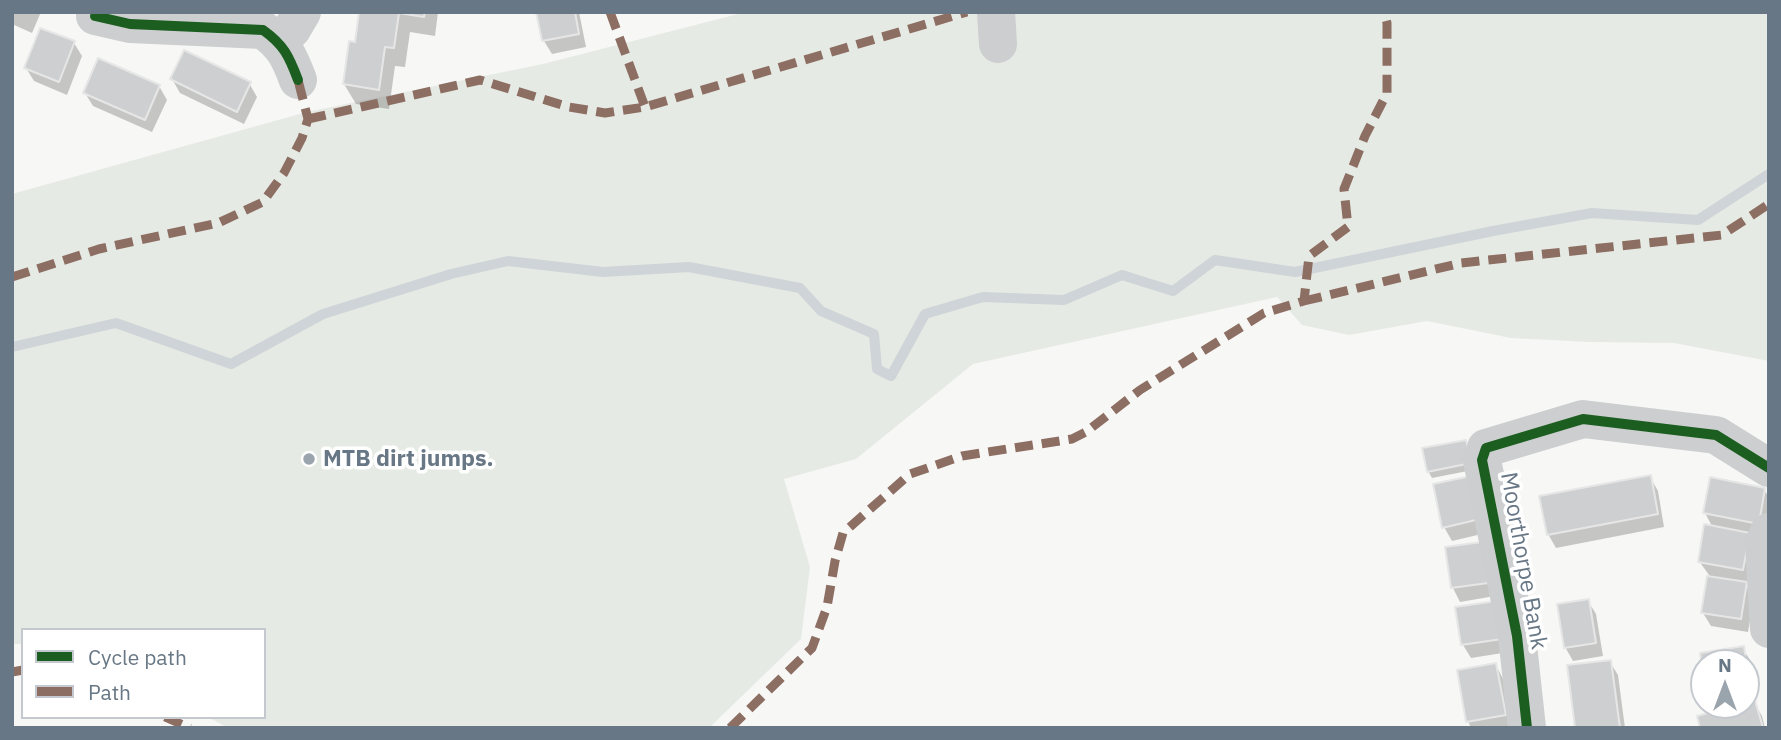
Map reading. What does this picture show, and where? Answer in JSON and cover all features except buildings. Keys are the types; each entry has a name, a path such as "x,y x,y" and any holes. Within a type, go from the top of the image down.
{"street":[{"path":"279,42 292,29 302,12"},
{"path":"95,16 130,24 262,30 279,42 290,58 298,80"},
{"name":"Moorthorpe Bank","path":"1527,728 1517,636 1482,460 1486,448 1583,419 1716,435 1769,468"},
{"path":"1769,532 1765,543 1769,629"}],"shaded area":[{"path":"746,12 1769,12 1769,361 1674,343 1511,338 1427,321 1349,335 1302,325 1277,297 973,364 856,459 784,479 810,567 801,639 709,728 228,728 212,719 266,719 266,628 21,628 21,644 12,644 12,194 307,112 543,64"}],"waterway":[{"path":"12,347 116,323 231,364 323,314 451,274 508,261 603,272 689,267 800,288 821,311 874,334 877,369 891,376 925,314 983,297 1064,300 1122,275 1173,291 1215,260 1295,272 1592,213 1698,220 1769,174"}],"marked path":[{"path":"610,12 645,107"},
{"path":"308,119 480,80 569,107 605,113 645,107 967,12"},
{"path":"730,728 812,648 827,607 843,533 910,474 962,456 1072,439 1086,432 1140,390 1264,313 1304,301 1309,256 1348,227 1344,189 1365,136 1387,93 1387,23 1384,12"},
{"path":"12,277 99,249 218,223 263,202 284,173 302,138 308,119 298,80"},
{"path":"1304,301 1461,263 1722,235 1769,204"},
{"path":"12,672 21,670"},
{"path":"170,719 190,728"}],"cycle path":[{"path":"95,16 130,24 263,30 285,52 298,80"},
{"path":"1527,728 1517,636 1482,460 1486,448 1583,419 1716,435 1769,468"}],"place":[{"name":"MTB dirt jumps.","path":"309,459"}]}
